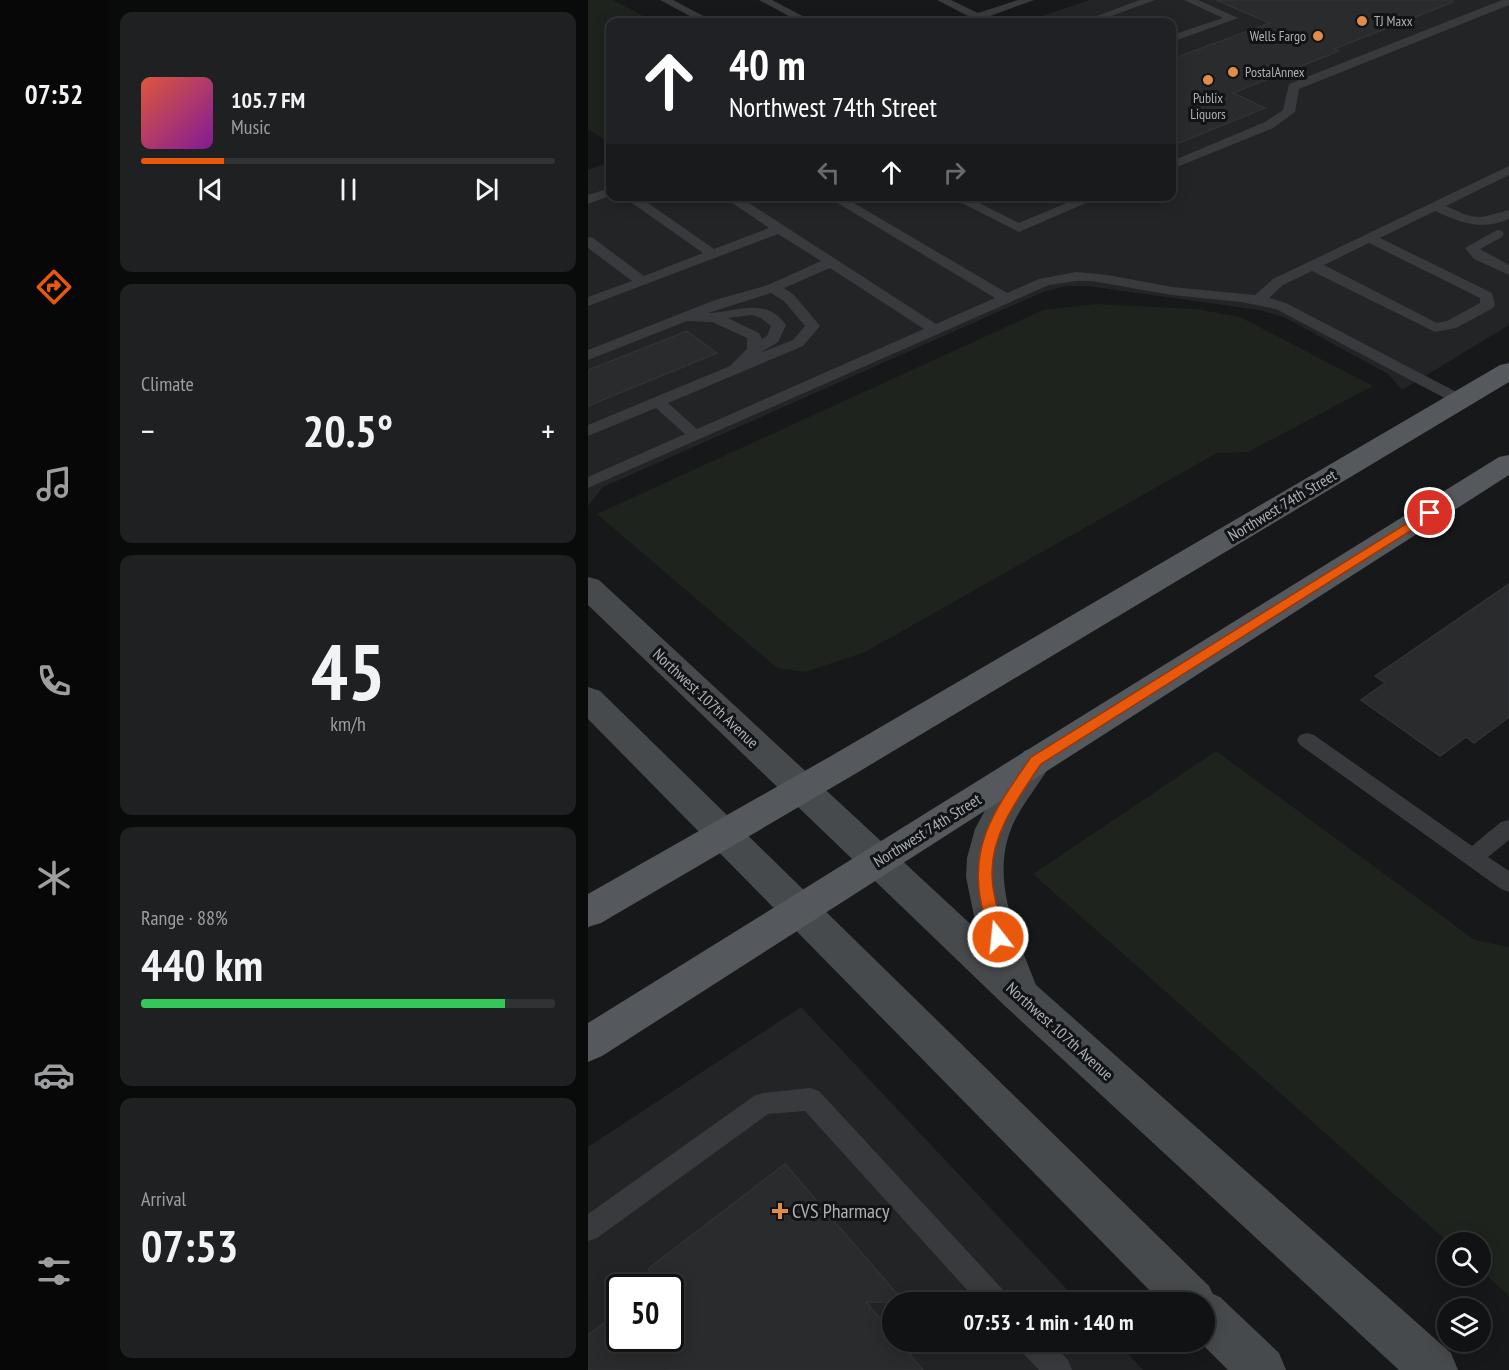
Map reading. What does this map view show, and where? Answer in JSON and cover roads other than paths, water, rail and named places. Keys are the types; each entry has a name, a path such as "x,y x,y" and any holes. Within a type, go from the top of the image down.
{"main road":[{"name":"Northwest 74th Street","path":"588,912 802,789 1509,371"},
{"name":"Northwest 74th Street","path":"588,1044 1509,463"},
{"name":"Northwest 107th Avenue","path":"588,587 1019,994 1434,1370"},
{"path":"588,699 1183,1292"},
{"path":"1019,994 988,900 984,872 989,839 1010,798 1036,760"},
{"path":"1215,1324 1262,1370"}],"lane":[{"path":"665,0 701,18"},
{"path":"764,0 800,18"},
{"path":"942,0 978,17"},
{"path":"975,18 1029,0"},
{"path":"1103,18 1150,0"},
{"path":"1176,38 1233,18 1189,0"},
{"path":"1176,163 1269,125 1289,111 1293,87 1509,1"},
{"path":"588,483 1056,278 1091,276 1170,291 1269,290 1312,265 1509,170"},
{"path":"588,200 606,193"},
{"path":"635,201 713,254"},
{"path":"736,201 935,330"},
{"path":"840,201 1006,299"},
{"path":"965,201 1019,228 1084,201"},
{"path":"973,205 978,201"},
{"path":"1435,206 1503,237"},
{"path":"1472,223 1492,222 1509,214"},
{"path":"588,302 779,230"},
{"path":"1503,237 1472,248 1479,256 1509,271"},
{"path":"1312,265 1435,327 1451,325 1488,305 1486,296 1369,238"},
{"path":"588,241 642,282"},
{"path":"588,356 720,303 774,288 831,262"},
{"path":"588,431 798,343 813,326 789,298 774,288"},
{"path":"1269,290 1304,316 1460,400"},
{"path":"681,318 714,317 750,310 771,315 779,325 772,339 755,350 734,370"},
{"path":"714,317 754,336 755,350"},
{"path":"658,402 696,436"},
{"path":"1307,740 1509,883"},
{"path":"1473,857 1509,828"},
{"path":"588,1229 763,1104 810,1100 987,1292"},
{"path":"1041,1352 1058,1370"}],"place":[{"name":"TJ Maxx","path":"1362,21"},
{"name":"Wells Fargo","path":"1318,36"},
{"name":"PostalAnnex","path":"1233,72"},
{"name":"Publix Liquors","path":"1208,80"},
{"name":"CVS Pharmacy","path":"780,1211"}]}
